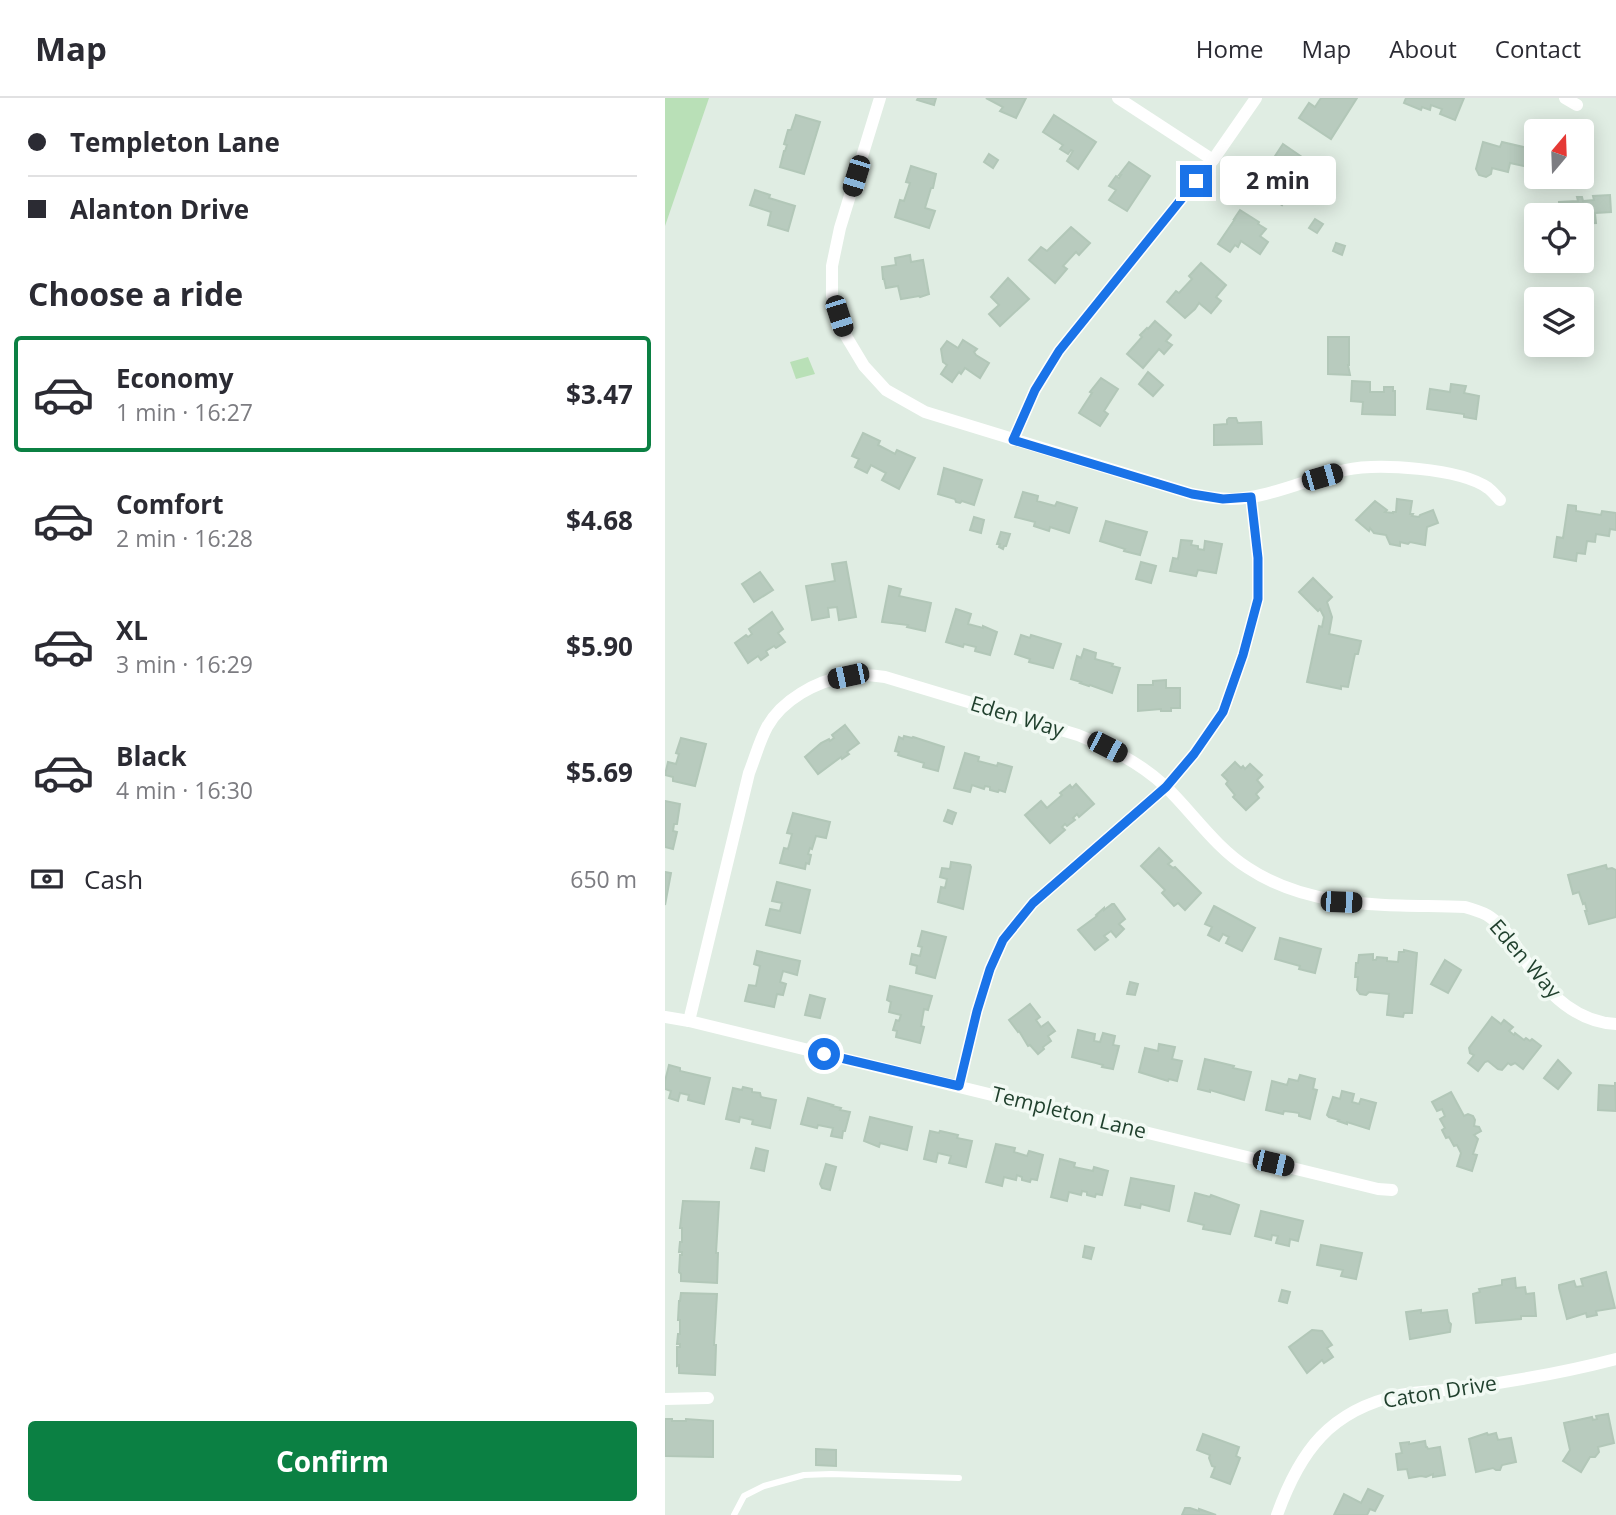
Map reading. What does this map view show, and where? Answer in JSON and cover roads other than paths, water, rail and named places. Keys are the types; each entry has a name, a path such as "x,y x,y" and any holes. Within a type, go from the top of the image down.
{"street":[{"path":"880,98 840,228 832,266 832,296 846,337 864,366 886,390 925,412 1192,494 1223,499 1251,497 1346,470 1377,466 1425,469 1467,478 1487,487 1500,500"},
{"path":"1118,98 1213,160"},
{"path":"1013,440 1035,390 1059,351 1213,160 1256,98"},
{"path":"1565,98 1577,105"},
{"path":"959,1086 977,1011 990,969 1003,940 1033,903 1166,787 1194,754 1223,712 1243,655 1258,599 1258,558 1251,497"},
{"name":"Eden Way","path":"689,1021 749,773 768,725 792,699 808,689 833,679 866,675 885,677 1065,731 1129,758 1166,787 1207,832 1248,869 1277,884 1330,901 1465,907 1480,912 1491,918 1509,935 1527,964 1561,1002 1591,1019 1616,1024"},
{"name":"Templeton Lane","path":"665,1017 1392,1190"},
{"name":"Caton Drive","path":"1277,1515 1297,1466 1310,1447 1326,1430 1361,1407 1403,1394 1527,1378 1616,1359"},
{"path":"665,1399 708,1398"}],"lane":[{"path":"734,1515 744,1496 764,1486 804,1475 959,1478"}]}
